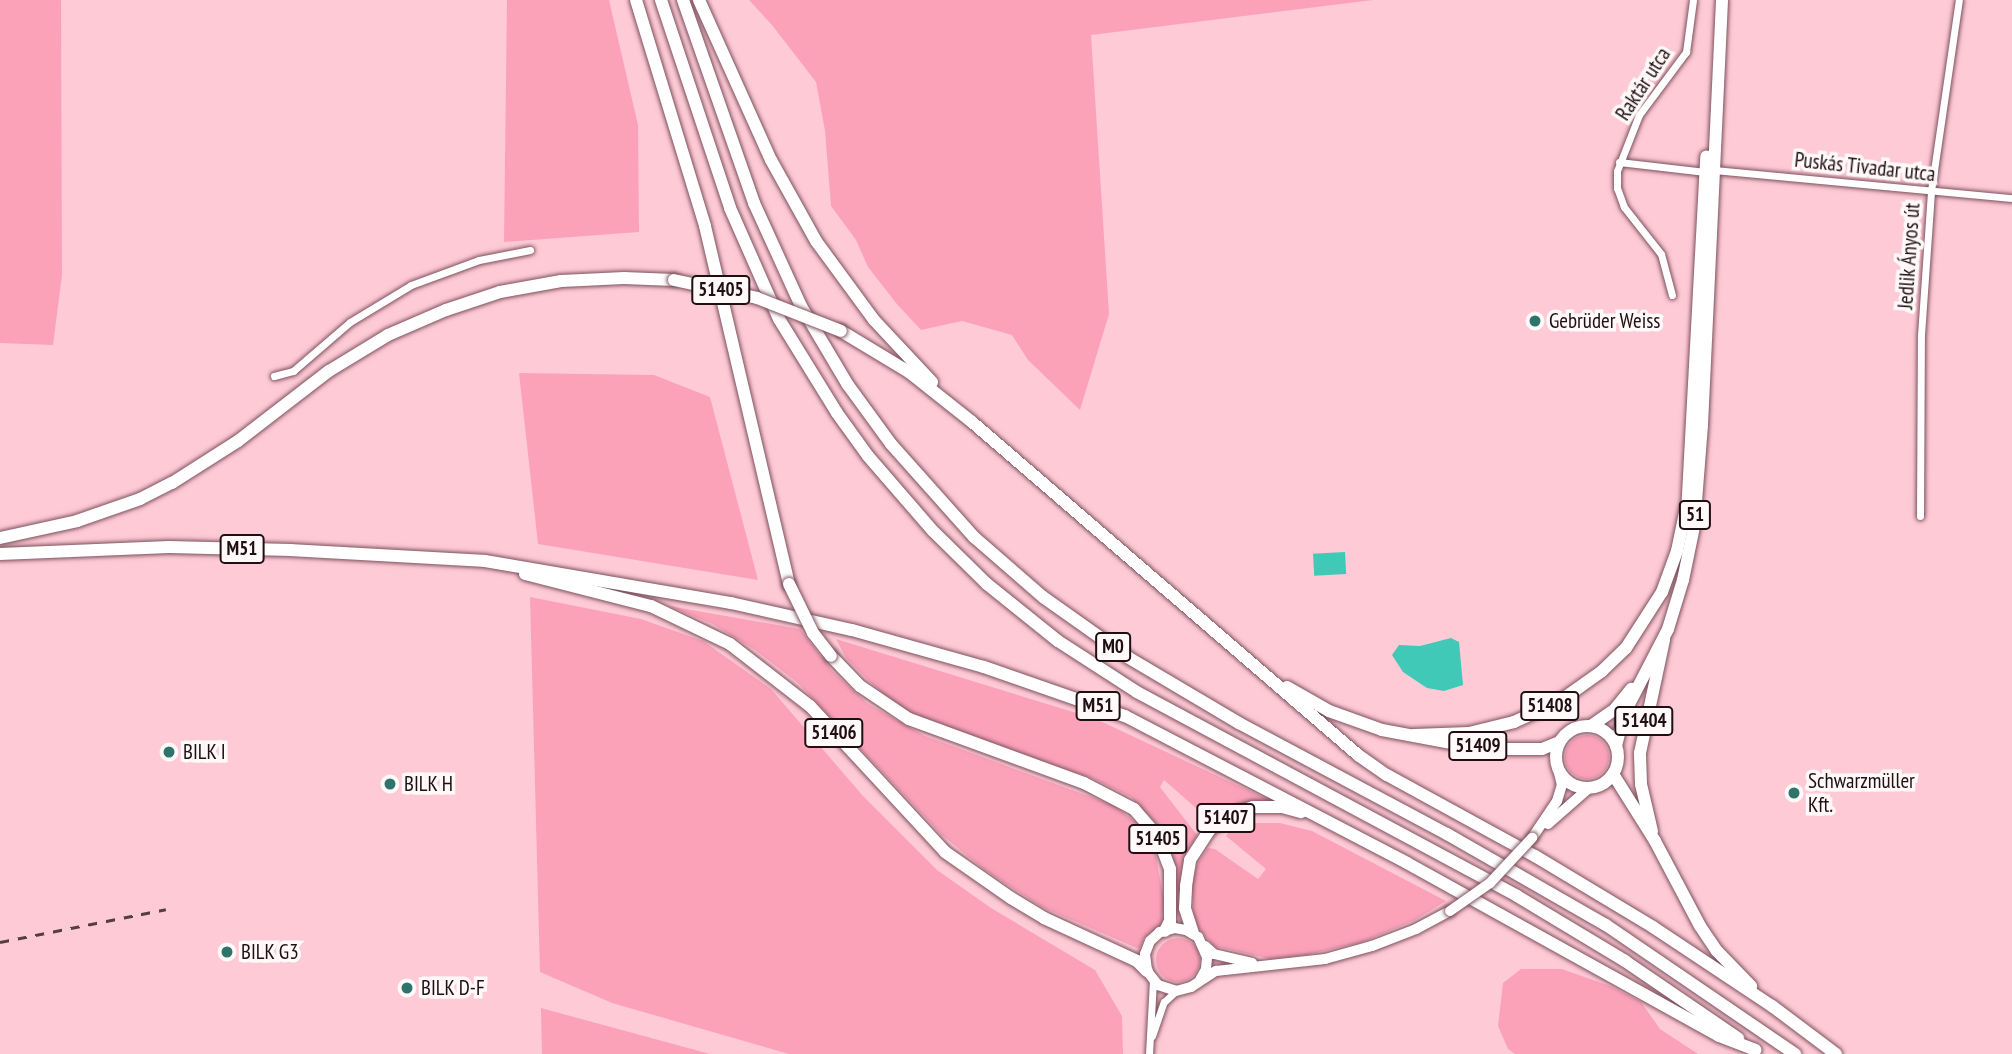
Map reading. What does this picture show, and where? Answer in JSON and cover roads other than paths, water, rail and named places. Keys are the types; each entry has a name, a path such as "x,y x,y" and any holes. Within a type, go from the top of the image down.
{"main road":[{"name":"51405","path":"636,0 705,226 789,584 813,633 860,686 908,719 1084,783 1134,809 1157,835 1170,870 1170,921 1165,931"},
{"name":"M0","path":"661,0 730,208 779,319 836,413 868,456 933,531 987,584 1067,647 1137,692 1517,895 1625,961 1758,1052"},
{"name":"M0","path":"683,0 754,203 801,306 869,414 920,478 974,537 1043,597 1129,658 1239,723 1481,852 1595,918 1692,981 1795,1054"},
{"path":"699,0 771,160 830,263 874,320 972,422"},
{"name":"51","path":"1613,774 1618,760 1616,746 1624,714 1664,640 1683,580 1697,503 1714,0"},
{"name":"51","path":"1559,742 1576,728 1591,726 1615,709 1630,691 1658,635 1684,548 1723,0"},
{"path":"0,538 77,521 161,489 237,442 329,370 388,334 446,310 500,292 561,281 624,278 674,281 757,298 841,331 909,372 972,422 1331,733 1387,775 1581,883 1772,1006 1836,1054"},
{"name":"51408","path":"1255,666 1329,712 1370,727 1414,735 1469,733 1514,722 1560,701 1602,671 1640,629 1662,592 1677,551 1687,503"},
{"name":"M51","path":"0,554 169,547 291,550 485,561 594,578 803,618 984,667 1125,716 1328,820"},
{"name":"51406","path":"485,561 547,580 605,592 651,606 730,644 810,706 945,852 1044,918 1137,961 1150,976"},
{"name":"51404","path":"1655,841 1645,804 1640,752 1643,722 1664,640"},
{"path":"1591,726 1606,733 1616,746"},
{"name":"51409","path":"1414,735 1457,744 1542,749 1559,742"},
{"path":"1559,742 1556,760 1558,769 1570,784 1589,788 1598,786 1613,774 1655,841 1717,951 1772,1006"},
{"name":"51407","path":"1193,933 1185,908 1191,860 1199,842 1217,822 1240,811 1261,807 1282,807 1328,820"},
{"path":"1328,820 1719,1036 1758,1052"}],"street":[{"name":"Raktár utca","path":"1672,295 1661,254 1624,207 1618,188 1619,162 1639,115 1686,52 1693,0"},
{"name":"Jedlik Ányos út","path":"1920,516 1922,335 1931,191 1959,0"},
{"name":"Puskás Tivadar utca","path":"1619,162 2012,198"},
{"path":"274,376 293,371 350,322 411,285 479,260 530,250"},
{"path":"1532,838 1559,793 1562,785 1558,769"},
{"path":"1149,1043 1164,1002 1176,991 1191,987 1216,971 1325,959 1372,946 1416,929 1450,911 1490,883 1532,838 1589,788"},
{"path":"1149,1054 1150,976 1147,947 1155,936 1180,928 1193,933 1214,954 1259,965"},
{"path":"1200,980 1207,963 1205,946"},
{"name":"51406","path":"1150,976 1164,988 1176,991"}],"railway":[{"path":"0,942 166,909"}],"place":[{"name":"Gebrüder Weiss","path":"1535,321"},
{"name":"BILK I","path":"169,752"},
{"name":"BILK H","path":"390,784"},
{"name":"Schwarzmüller Kft.","path":"1794,793"},
{"name":"BILK G3","path":"227,952"},
{"name":"BILK D-F","path":"407,988"}]}
